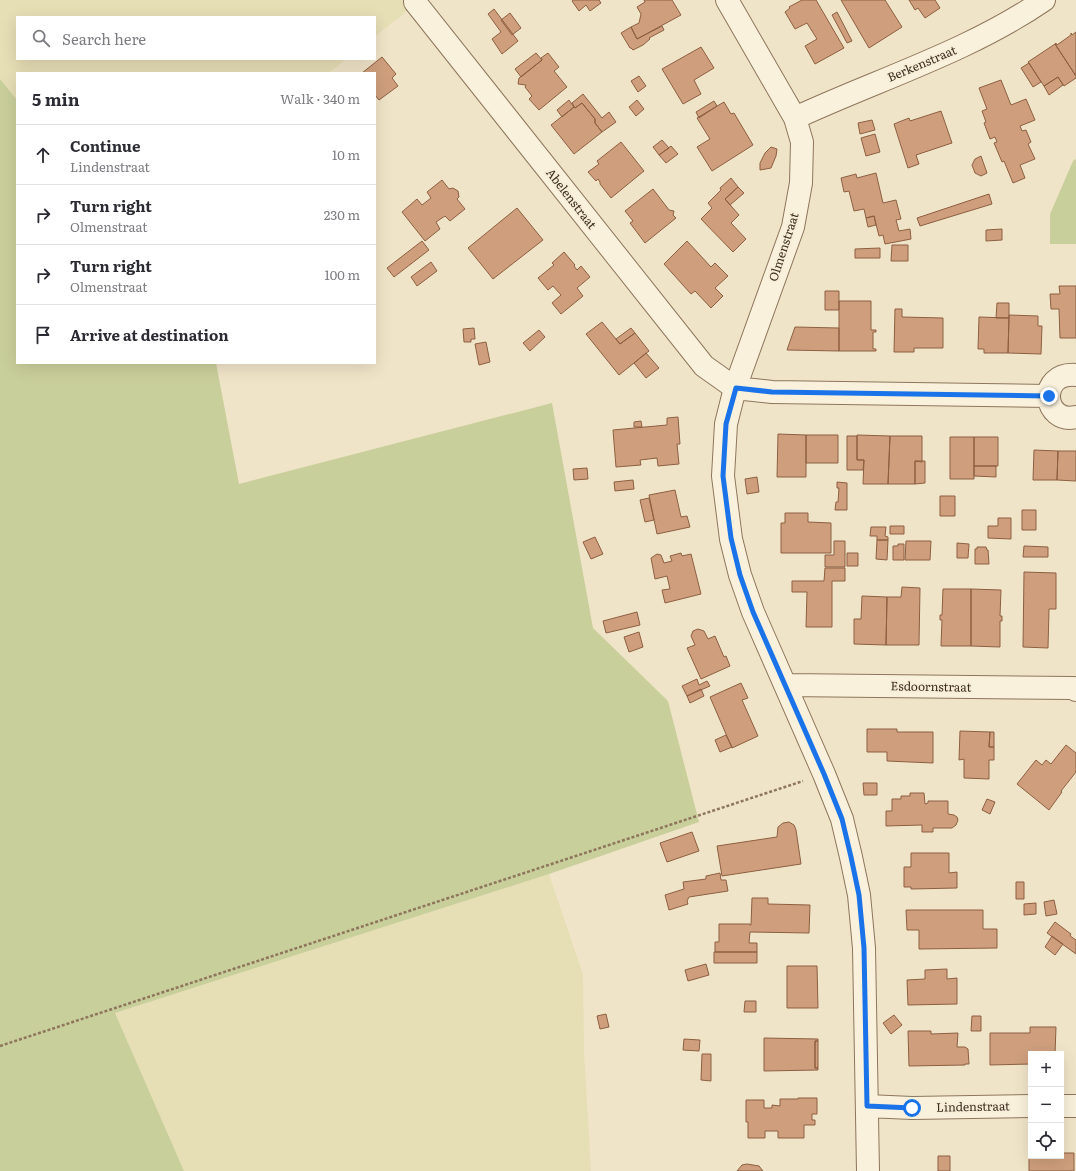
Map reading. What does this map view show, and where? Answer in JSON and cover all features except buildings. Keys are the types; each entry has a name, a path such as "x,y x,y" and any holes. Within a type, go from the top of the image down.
{"street":[{"name":"Olmenstraat","path":"727,0 795,118 802,142 801,183 793,227 736,388 726,424 723,476 731,538 740,575 753,612 786,685 842,819 859,895 864,948 868,1171"},
{"name":"Berkenstraat","path":"795,118 953,51 1028,11 1044,0"},
{"name":"Abelenstraat","path":"415,2 704,366 736,388"},
{"path":"1076,375 1069,374 1056,380 1052,385 1049,396 1050,405 1054,411 1066,418 1076,417"},
{"path":"736,388 772,392 1049,396"},
{"name":"Esdoornstraat","path":"786,685 1074,688 1076,690"},
{"name":"Lindenstraat","path":"867,1106 912,1108 1028,1106"},
{"path":"1064,1106 1076,1106"}],"path":[{"path":"0,1046 824,774"}],"shaded area":[{"path":"0,0 413,0 415,2 404,14 376,35 376,16 16,16 16,60 345,60 330,72 16,72 16,99 0,79"},
{"path":"549,874 583,975 584,1052 591,1171 184,1171 115,1013"}],"green space":[{"path":"0,79 16,99 16,364 216,364 239,484 552,403 593,628 668,701 699,822 549,874 115,1013 184,1171 0,1171"},
{"path":"1076,159 1076,244 1050,244 1050,214 1073,161"}],"route":[{"path":"912,1108 867,1106 864,948 859,895 842,819 786,685 753,612 740,575 731,538 723,476 726,424 736,388 772,392 1049,396"}]}
